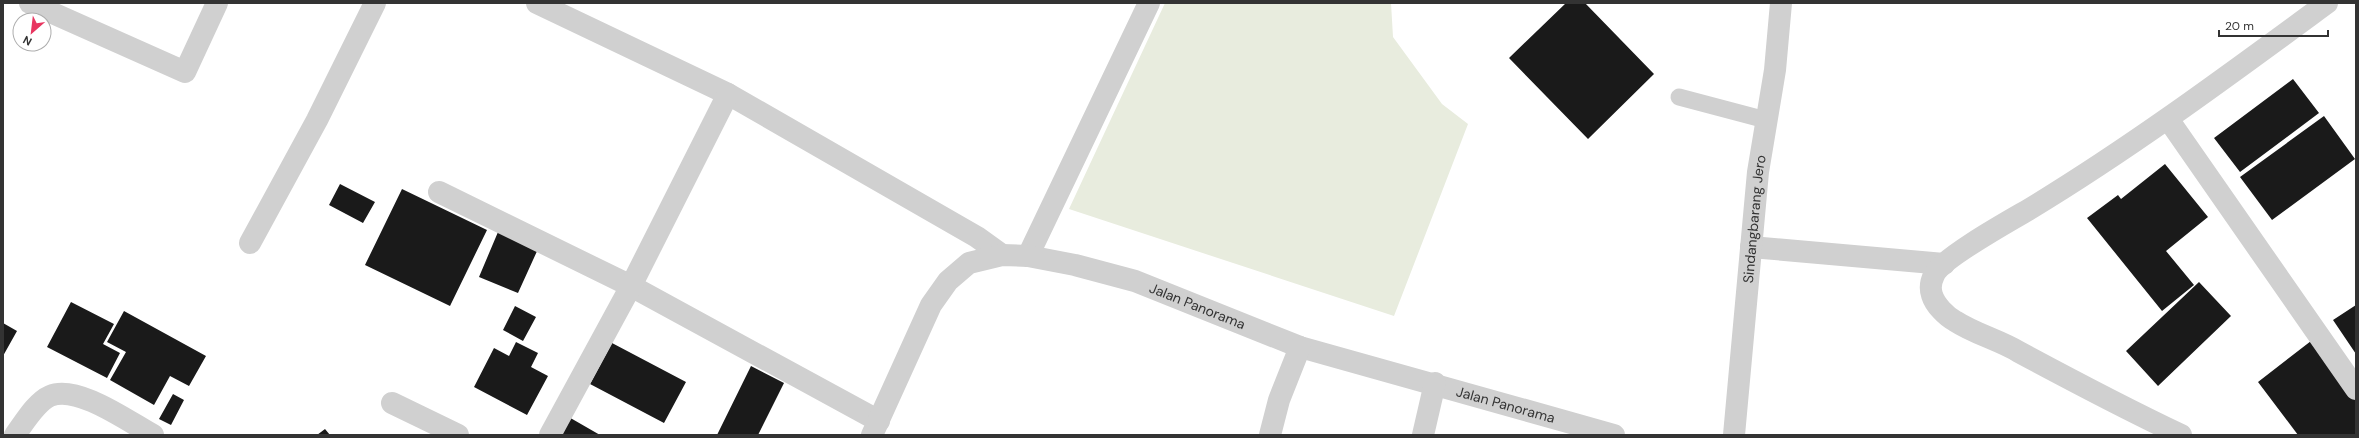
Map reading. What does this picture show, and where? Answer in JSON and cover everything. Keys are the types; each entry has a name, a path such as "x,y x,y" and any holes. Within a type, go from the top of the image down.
{"street":[{"path":"30,3 185,72 217,3"},
{"path":"250,243 317,120 375,3"},
{"path":"537,3 728,94 977,237 1002,255"},
{"path":"1028,256 1149,3"},
{"name":"Sindangbarang Jero","path":"1734,435 1751,247 1766,120 1775,70 1781,3"},
{"path":"2181,435 2105,399 2017,350 1954,321 1938,306 1932,296 1931,286 1934,275 1944,264 2013,219 2080,179 2168,119 2326,3"},
{"path":"550,435 631,286 728,94"},
{"path":"2168,119 2356,389"},
{"path":"439,192 631,286 876,428"},
{"path":"1751,247 1944,264"},
{"name":"Jalan Panorama","path":"876,428 931,305 948,281 970,263 1002,255 1028,256 1075,265 1135,281 1300,346 1614,435"},
{"path":"1270,435 1280,400 1300,346"},
{"path":"1423,435 1435,384"},
{"path":"15,435 48,396 58,393 77,396 102,407 153,435"},
{"path":"392,403 458,435"}],"lane":[{"path":"1679,97 1766,120"}],"shaded area":[{"path":"1165,3 1391,3 1393,37 1442,104 1468,124 1394,316 1069,209"}],"building":[{"path":"1566,3 1585,3 1654,74 1588,139 1509,58"},
{"path":"2293,79 2319,113 2240,172 2214,138"},
{"path":"2324,116 2355,159 2272,220 2240,177"},
{"path":"2165,164 2208,217 2166,251 2194,285 2162,311 2087,218 2118,195 2121,199"},
{"path":"340,184 375,202 363,223 329,205"},
{"path":"402,189 487,230 450,306 365,265"},
{"path":"498,232 538,249 518,293 479,277"},
{"path":"2199,282 2231,316 2158,386 2126,351"},
{"path":"71,302 114,324 103,344 120,353 107,378 47,347"},
{"path":"2356,305 2356,354 2333,320"},
{"path":"515,306 536,317 523,341 503,330"},
{"path":"124,311 206,356 189,386 170,376 154,405 110,380 126,352 107,342"},
{"path":"3,323 17,331 3,356"},
{"path":"2311,341 2356,400 2356,435 2298,435 2258,382"},
{"path":"516,342 538,353 531,367 548,376 527,415 474,387 494,348 509,356"},
{"path":"612,343 686,382 664,423 590,384"},
{"path":"751,366 784,383 758,435 717,435"},
{"path":"173,394 184,400 171,425 159,419"},
{"path":"567,416 600,435 556,435"},
{"path":"325,429 330,435 317,435"}]}
